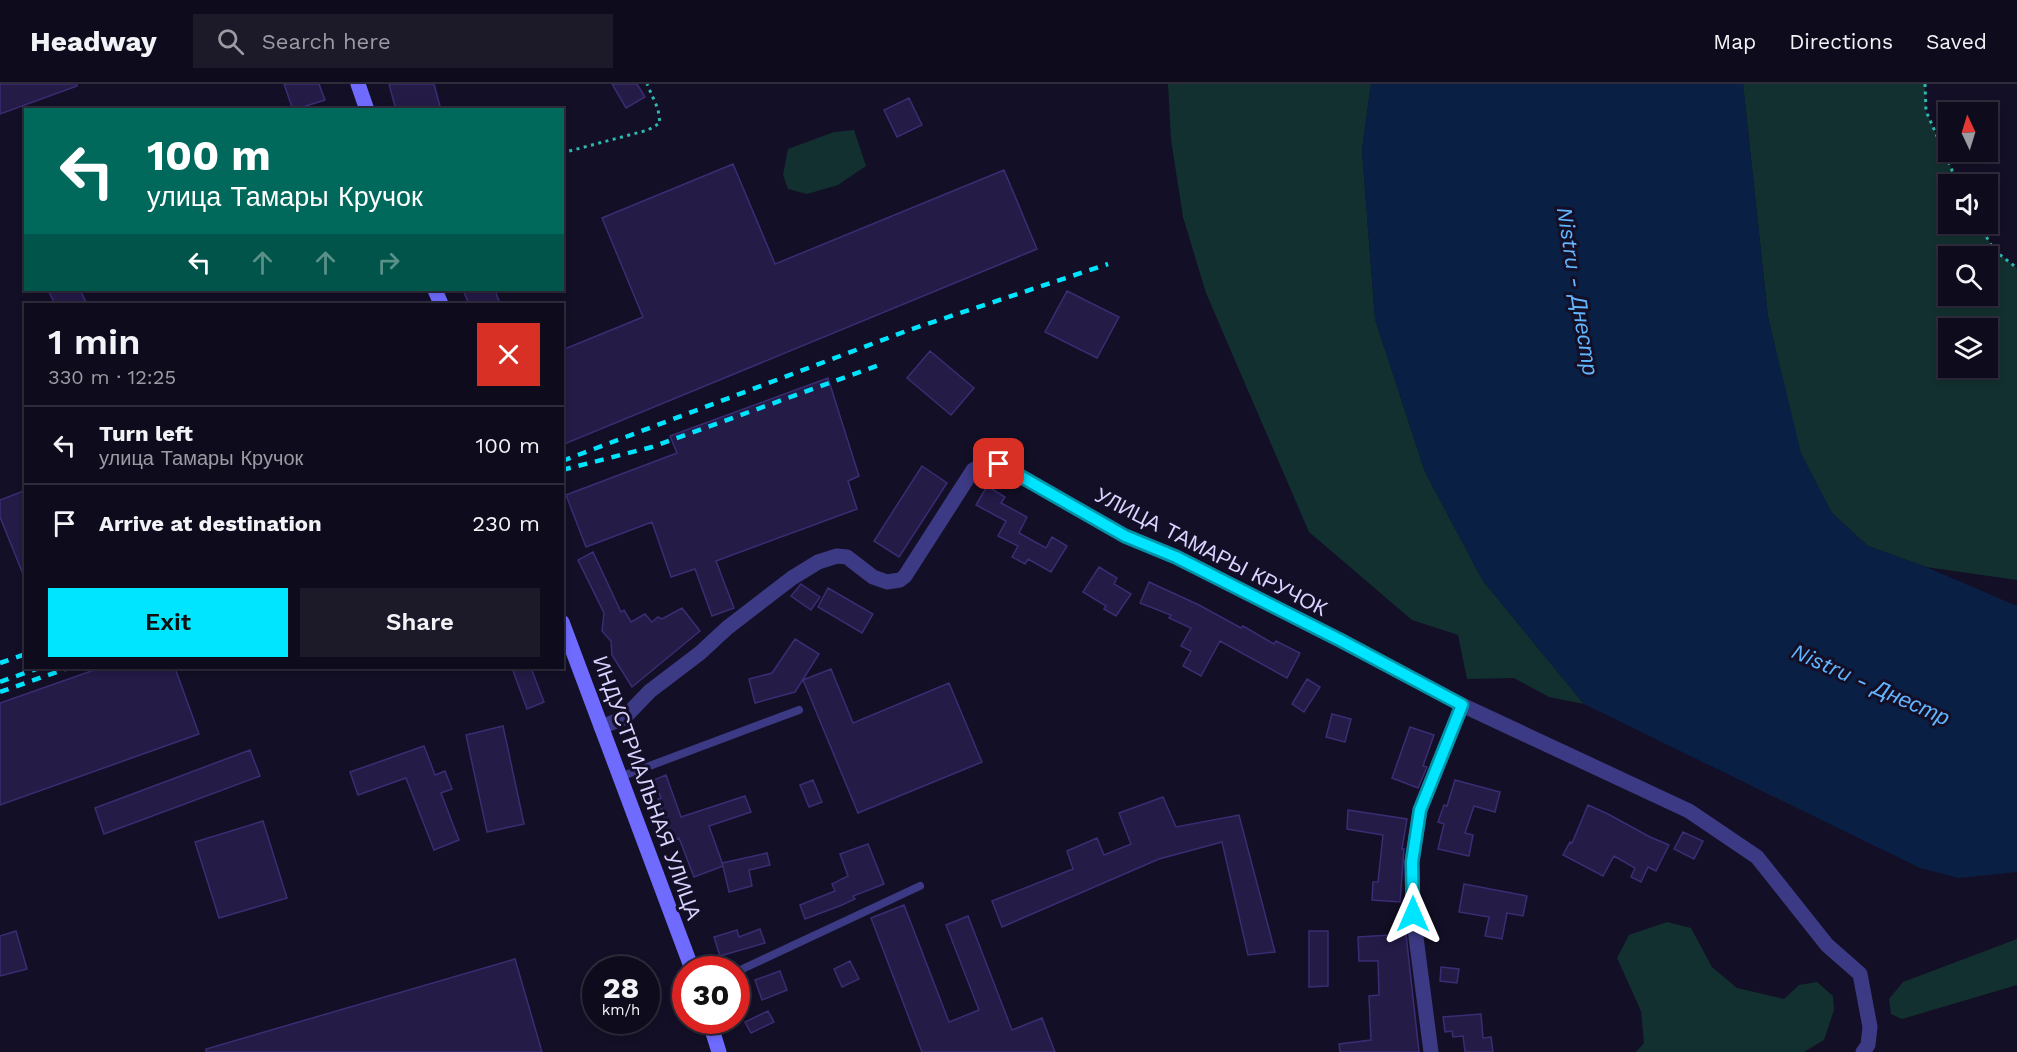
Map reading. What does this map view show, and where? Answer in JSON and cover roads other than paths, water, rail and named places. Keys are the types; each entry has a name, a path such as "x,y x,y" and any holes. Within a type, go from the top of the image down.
{"main road":[{"path":"358,84 366,108"},
{"name":"ИНДУСТРИАЛЬНАЯ УЛИЦА","path":"564,627 687,956"},
{"path":"714,1034 720,1052"}],"street":[{"name":"УЛИЦА ТАМАРЫ КРУЧОК","path":"601,727 624,718 650,691 700,653 728,628 792,578 818,562 837,556 847,557 880,581 900,580 905,576 973,470 991,463 1007,467 1125,536 1176,557 1462,705 1689,811 1757,858 1827,945 1860,974 1870,1027 1868,1045 1863,1052"},
{"path":"1431,1052 1413,914 1412,862 1420,810 1462,705"}],"lane":[{"path":"620,777 799,710"},
{"path":"750,965 920,886"}],"water":[{"name":"Nistru - Днестр","path":"1371,84 1743,84 1768,317 1801,453 1832,513 1868,546 1926,567 2017,606 2017,872 1959,878 1920,868 1584,704 1483,581 1425,472 1375,319 1362,150"}],"railway":[{"path":"564,460 909,330 1108,264"},
{"path":"564,469 652,447 882,364"},
{"path":"0,663 24,655"},
{"path":"0,682 36,669"},
{"path":"0,692 65,669"}]}
